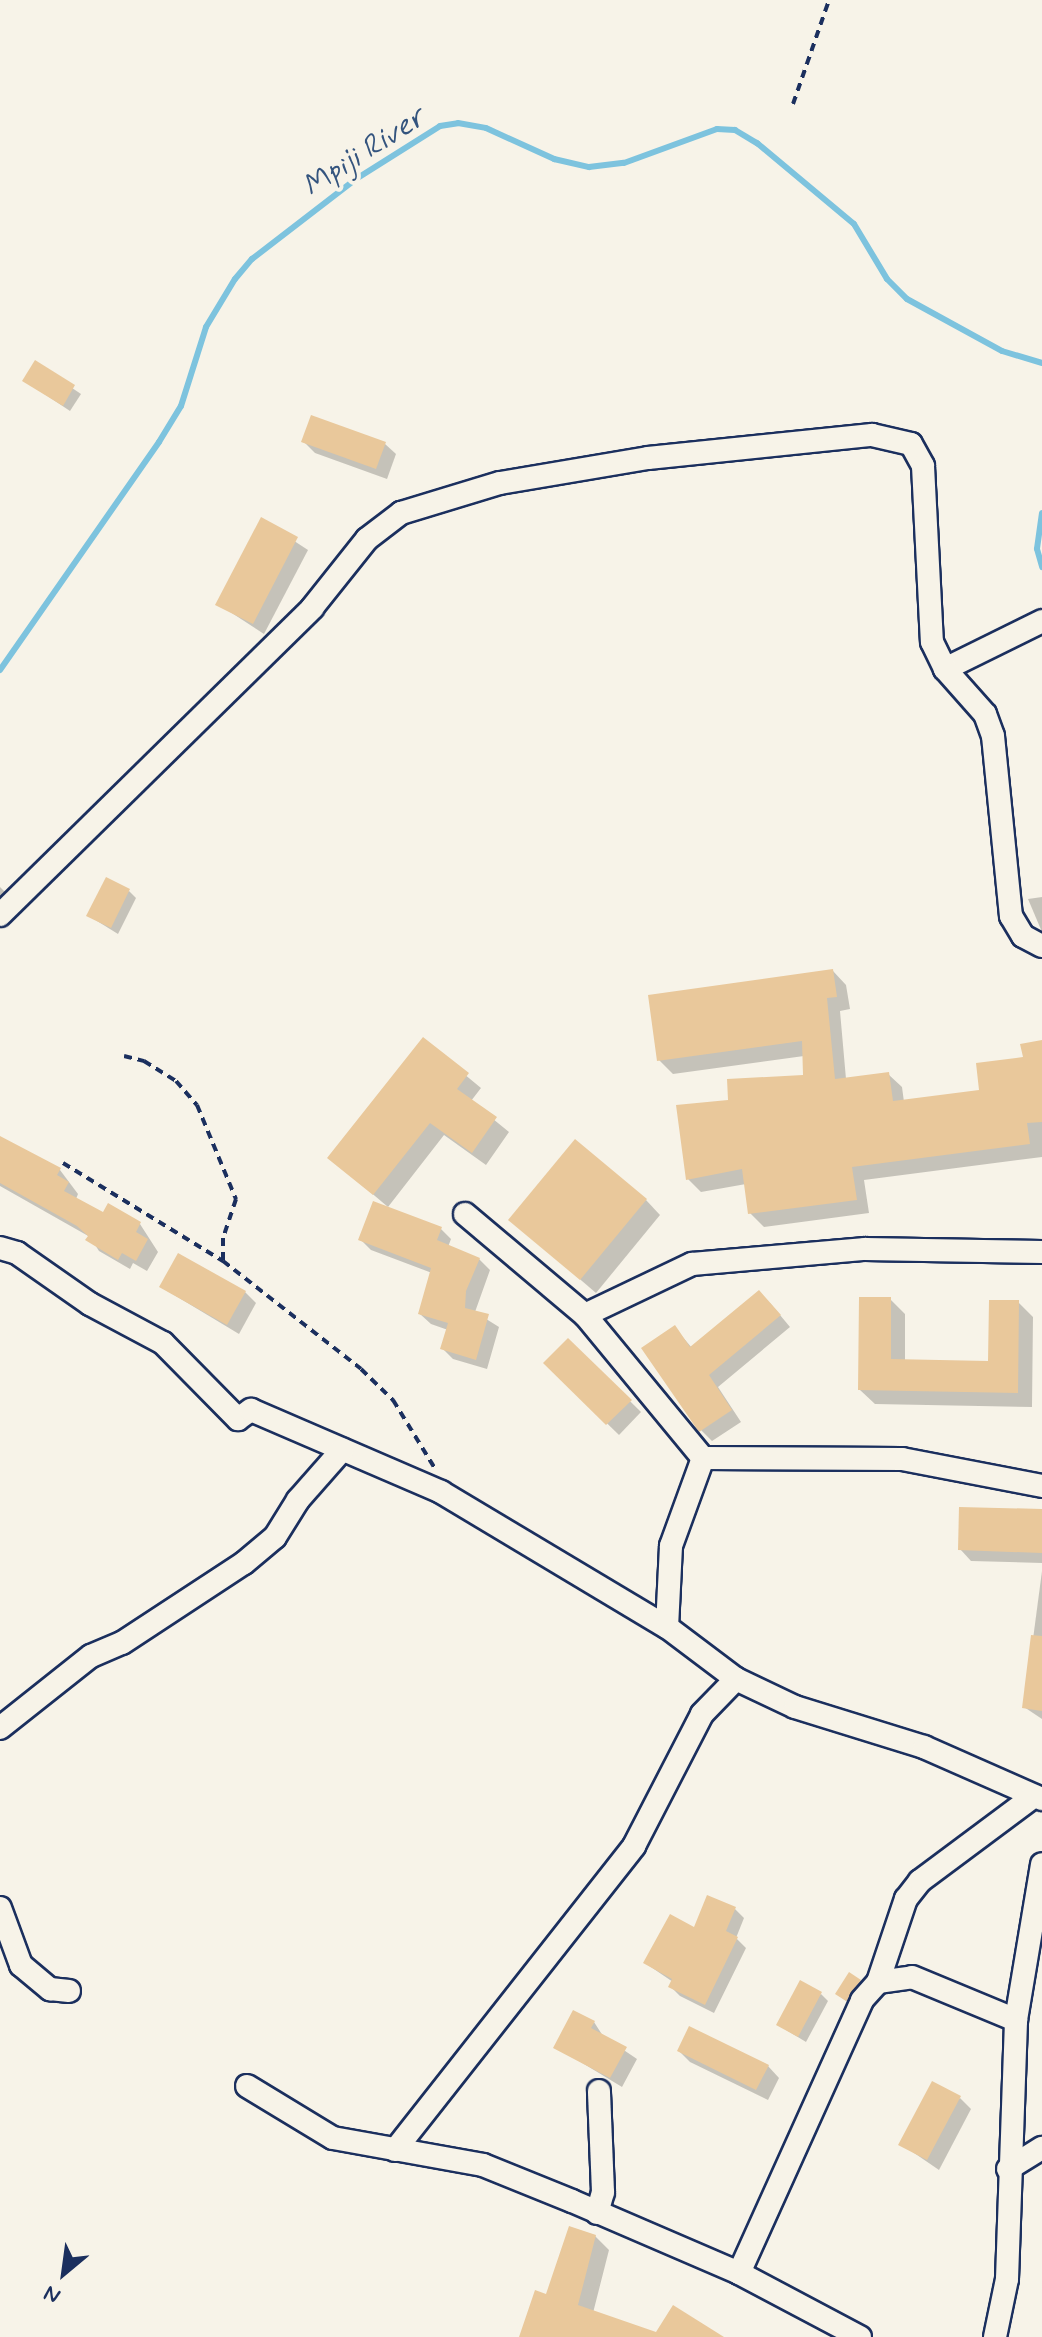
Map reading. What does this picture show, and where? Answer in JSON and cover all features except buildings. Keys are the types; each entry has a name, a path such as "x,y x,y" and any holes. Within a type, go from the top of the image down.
{"street":[{"path":"0,915 312,608 367,539 401,513 500,483 760,442 897,437 911,444 923,466 932,642 945,669 985,714 993,736 1011,916 1023,936 1042,946"},
{"path":"945,669 1042,621"},
{"path":"465,1214 585,1315 654,1392 703,1458"},
{"path":"0,1248 163,1343 238,1419 251,1410 441,1492 667,1627 736,1679 795,1707 924,1747 1038,1797"},
{"path":"585,1315 692,1264 865,1249 1042,1252"},
{"path":"0,1728 91,1656 122,1643 244,1563 275,1537 298,1500 342,1450"},
{"path":"703,1458 886,1458 1042,1486"},
{"path":"667,1627 671,1546 703,1458"},
{"path":"395,2150 634,1846 702,1714 736,1679"},
{"path":"739,2273 862,2000 878,1982 906,1899 920,1881 1038,1797"},
{"path":"995,2337 1007,2279 1008,2169 1016,2020 1042,1864"},
{"path":"0,1908 21,1965 50,1989 69,1991"},
{"path":"878,1982 912,1977 1016,2020"},
{"path":"247,2086 333,2138 483,2165 572,2201 739,2273 860,2337"},
{"path":"597,2213 603,2192 599,2091"},
{"path":"1008,2169 1042,2148"}],"path":[{"path":"793,104 829,0"},
{"path":"124,1056 144,1061 176,1081 197,1105 236,1199 223,1238 223,1261"},
{"path":"63,1163 223,1261 393,1400 432,1459 441,1492"}],"waterway":[{"name":"Mpiji River","path":"0,670 181,406 206,327 235,279 252,259 356,179 440,126 458,123 486,128 554,159 589,167 624,163 717,129 735,130 757,143 854,224 887,279 907,299 1002,351 1042,363"},
{"name":"Mpiji River","path":"1042,513 1037,549 1042,567"}]}
